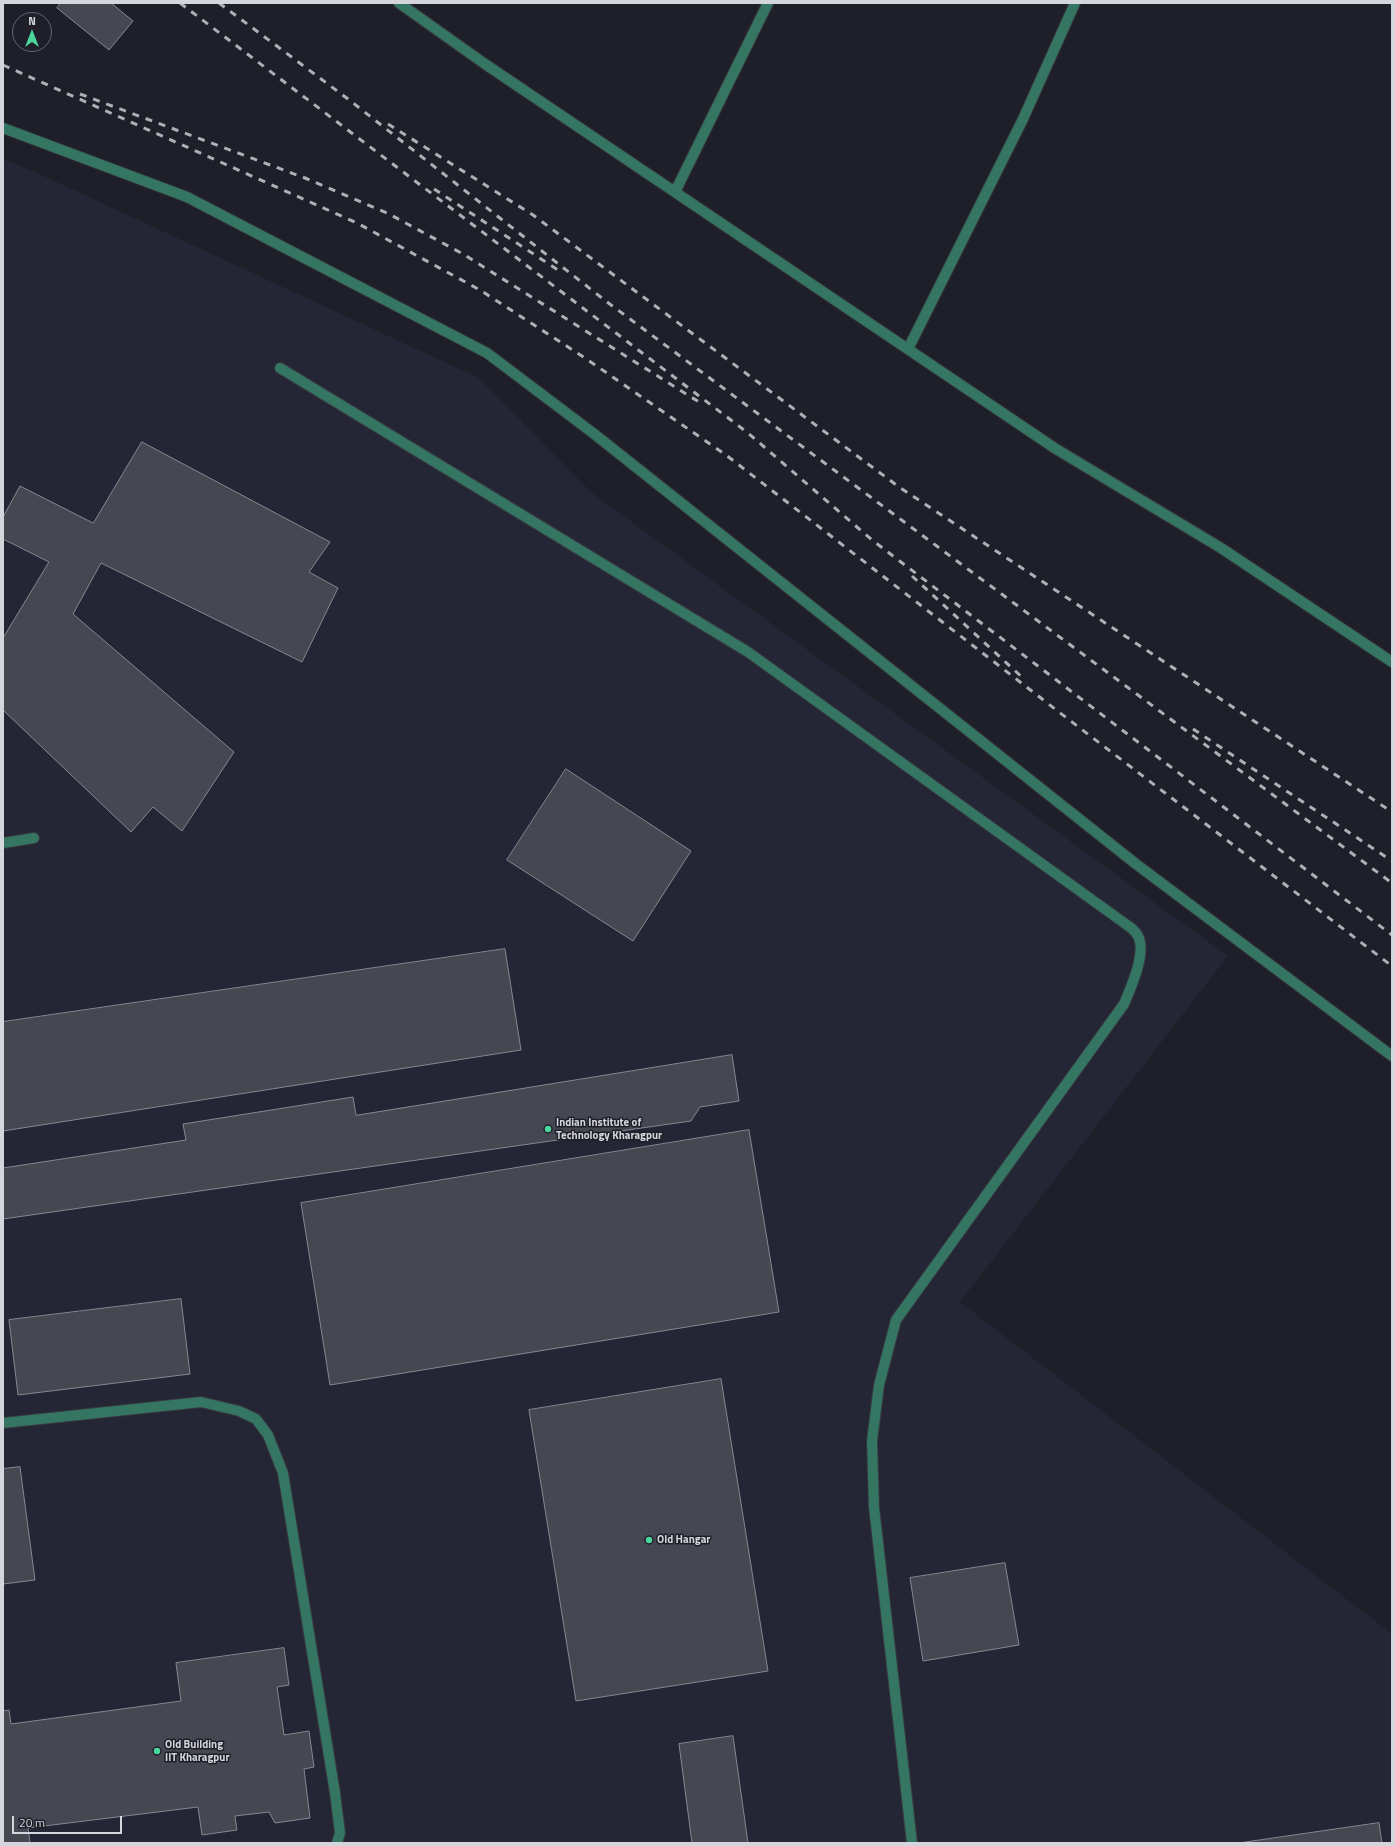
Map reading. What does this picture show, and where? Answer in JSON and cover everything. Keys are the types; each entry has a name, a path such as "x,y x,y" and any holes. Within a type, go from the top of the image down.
{"street":[{"path":"399,3 484,64 1056,449 1221,548 1392,662"},
{"path":"675,192 768,3"},
{"path":"908,349 1023,120 1075,3"},
{"path":"3,128 187,197 487,353 593,433 1136,864 1392,1056"},
{"path":"280,368 748,652 1114,915 1137,934 1140,948 1137,971 1124,1004 896,1320 879,1385 872,1441 874,1507 912,1843"},
{"path":"3,843 34,838"},
{"path":"3,1423 201,1402 239,1411 256,1419 268,1435 285,1481 335,1793 340,1833 337,1843"}],"shaded area":[{"name":"Indian Institute of Technology Kharagpur","path":"3,159 33,171 479,378 592,493 1228,956 960,1302 1392,1634 1392,1843 3,1843"}],"building":[{"path":"61,3 111,3 133,21 109,50 57,8"},
{"path":"142,442 330,542 309,572 338,588 302,662 101,563 73,614 234,752 182,831 153,807 131,832 3,710 3,638 49,562 3,539 3,517 20,486 93,523"},
{"path":"566,769 691,851 633,941 507,860"},
{"path":"505,949 521,1050 3,1131 3,1022"},
{"path":"732,1055 739,1101 700,1107 691,1121 3,1219 3,1168 186,1140 183,1124 353,1097 356,1115"},
{"path":"749,1130 779,1312 330,1385 301,1203"},
{"path":"181,1299 190,1374 18,1395 9,1320"},
{"name":"Old Hangar","path":"721,1379 768,1671 576,1701 529,1410"},
{"path":"20,1467 35,1580 3,1584 3,1469"},
{"path":"1005,1563 1019,1645 923,1661 910,1578"},
{"name":"Old Building IIT Kharagpur","path":"284,1648 289,1685 277,1687 284,1735 309,1731 314,1767 304,1769 310,1818 275,1823 269,1812 235,1816 237,1830 202,1835 198,1807 28,1828 30,1843 3,1843 3,1711 9,1710 11,1724 181,1701 176,1663"},
{"path":"733,1736 748,1843 692,1843 679,1744"},
{"path":"1379,1823 1382,1843 1239,1843"}],"railway":[{"path":"180,3 748,433 872,540 1392,935"},
{"path":"219,3 348,99 607,302 1392,883"},
{"path":"3,65 357,223 480,290 585,358 726,455 1068,719 1392,966"},
{"path":"80,94 305,178 389,214 463,254 699,402"},
{"path":"388,124 533,215 899,487 1392,812"},
{"path":"434,189 558,270"},
{"path":"912,576 1024,679"},
{"path":"1193,729 1392,861"}],"place":[{"name":"Indian Institute of Technology Kharagpur","path":"548,1129"},
{"name":"Old Hangar","path":"649,1540"},
{"name":"Old Building IIT Kharagpur","path":"157,1751"}]}
